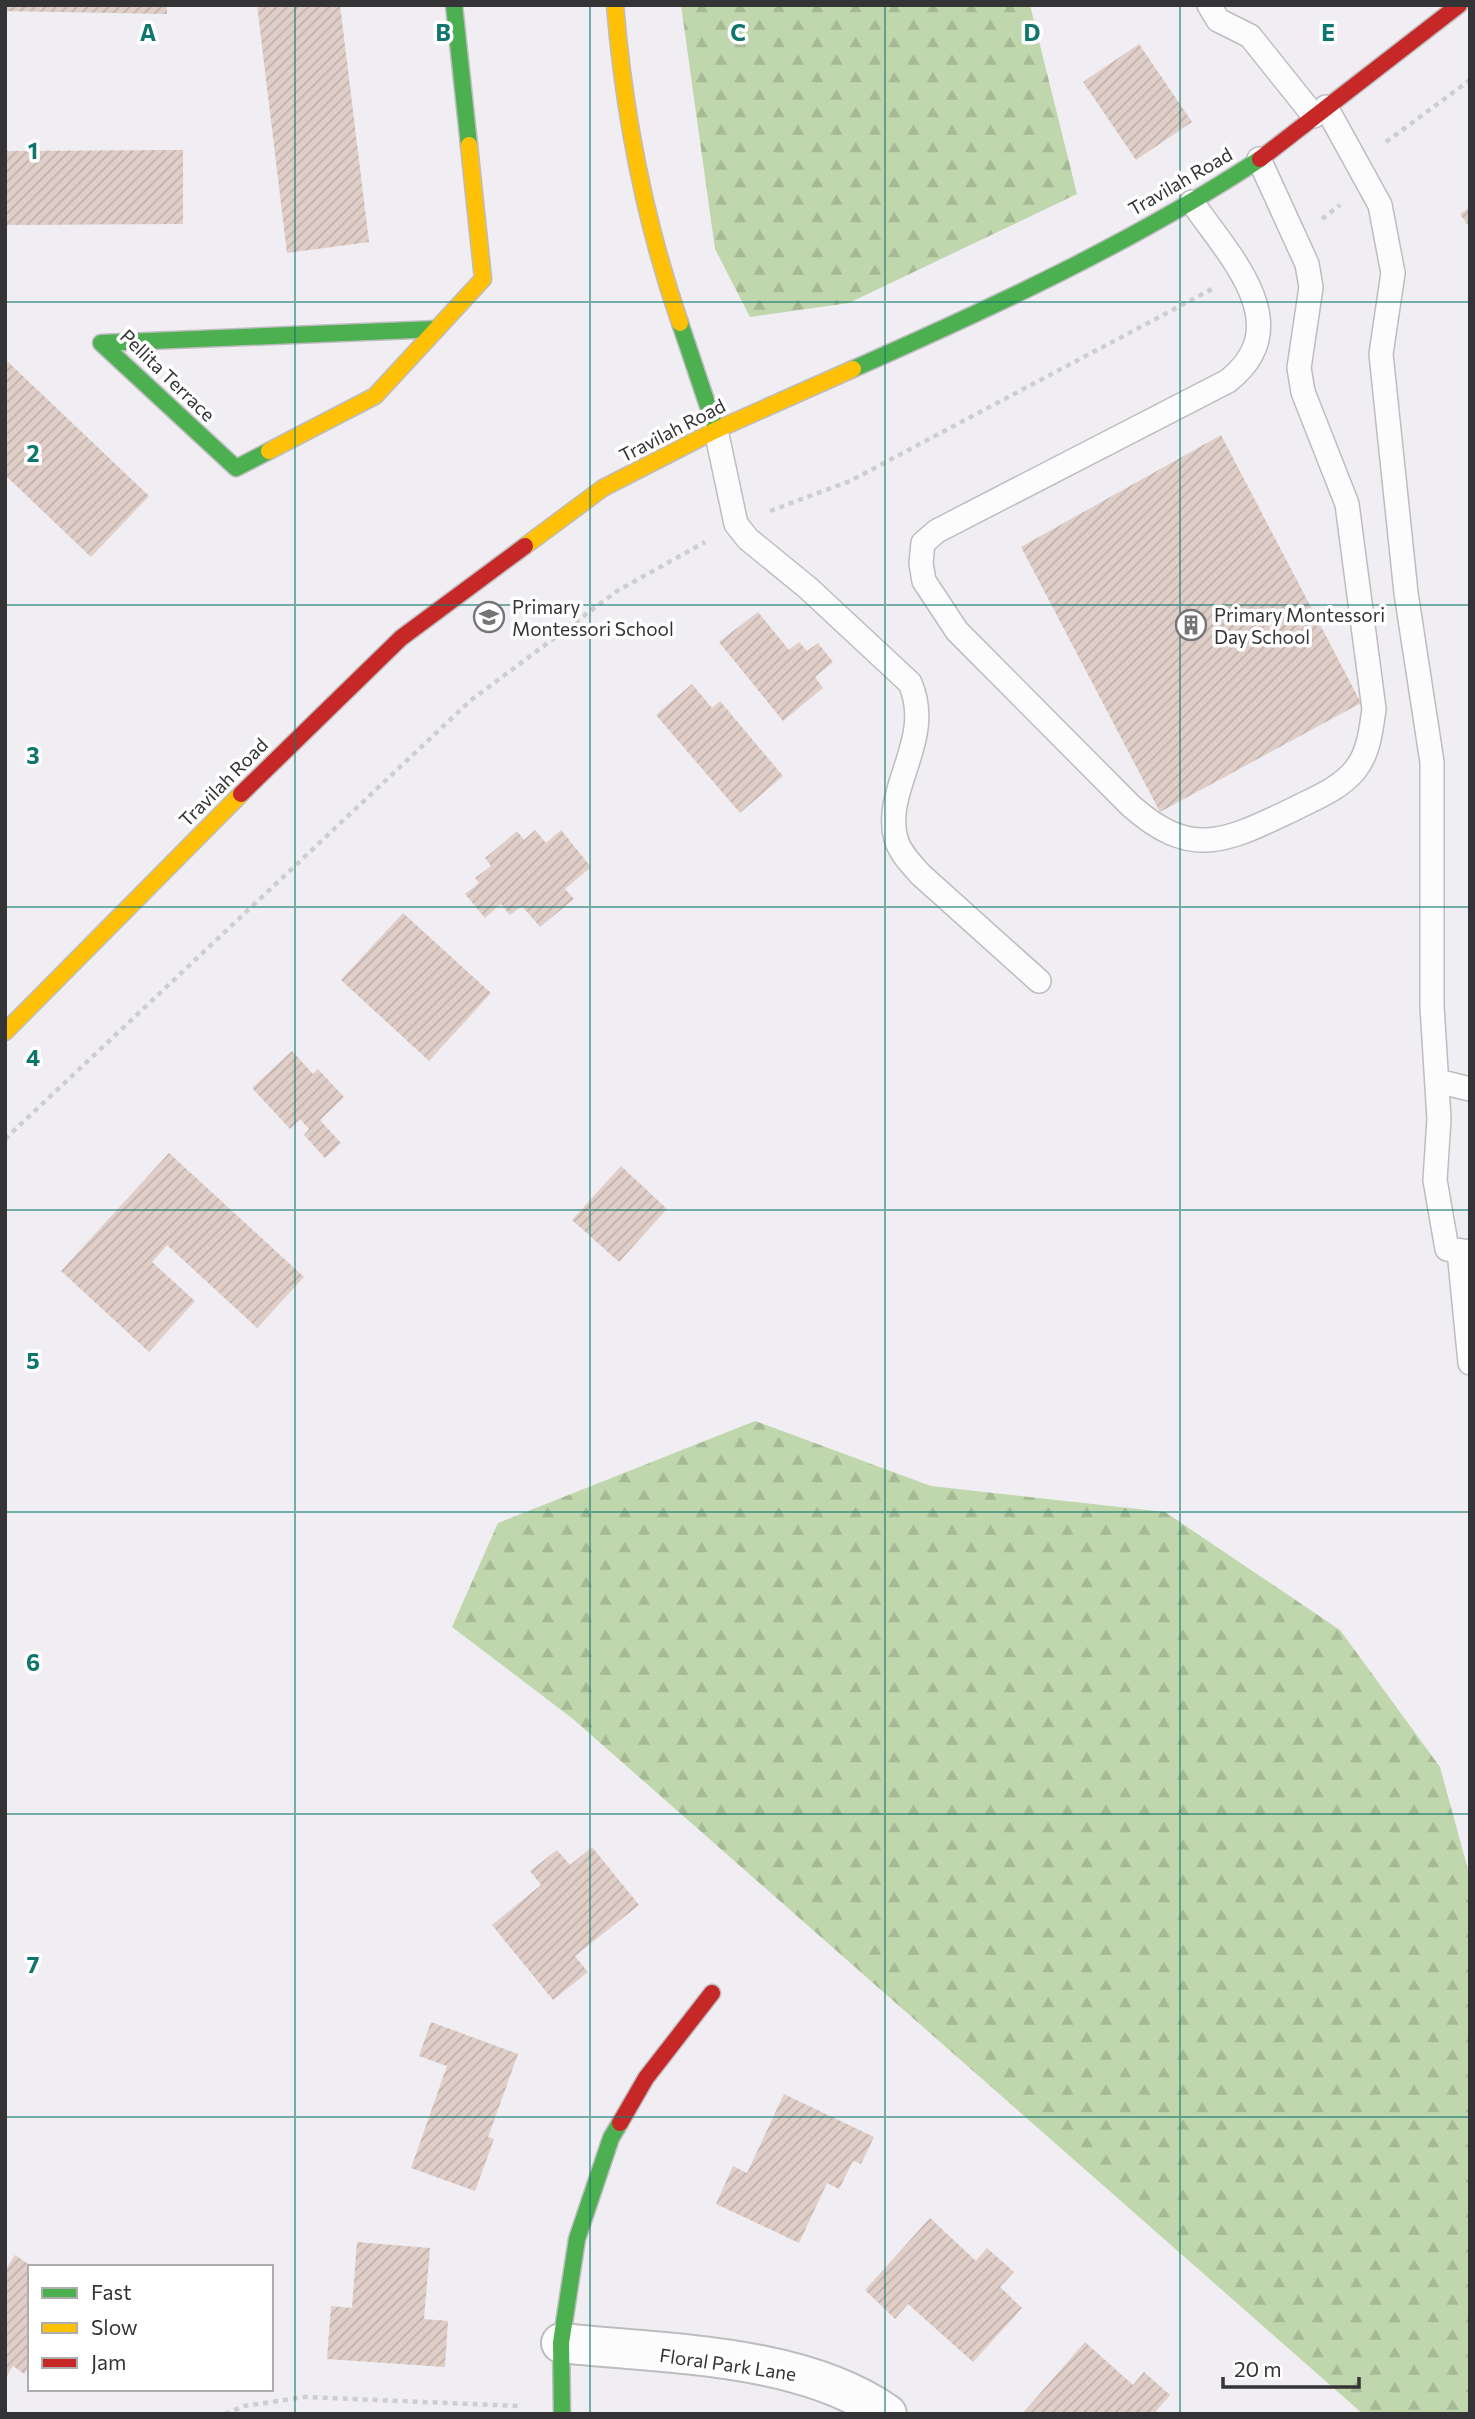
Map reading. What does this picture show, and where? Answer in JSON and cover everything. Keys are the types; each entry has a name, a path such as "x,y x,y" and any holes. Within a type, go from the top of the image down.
{"main road":[{"name":"Pellita Terrace","path":"438,329 101,342 236,468 375,396 438,329 483,279 454,5"},
{"path":"615,5 620,68 642,198 664,277 716,430"},
{"name":"Travilah Road","path":"5,1032 321,713 401,638 603,488 716,430 1005,302 1192,202 1259,159 1459,5"},
{"path":"562,2411 561,2343 577,2239 611,2138 646,2078 712,1993"}],"street":[{"name":"Floral Park Lane","path":"561,2343 716,2359 811,2376 887,2414"}],"lane":[{"path":"1209,5 1218,20 1250,36 1320,111 1363,174 1380,205 1393,274 1381,355 1406,593 1432,762 1432,1006 1439,1119 1435,1180 1447,1249 1465,1251 1470,1363"},
{"path":"1192,202 1241,273 1259,314 1259,332 1247,366 1228,382 937,531 923,543 921,563 924,581 957,631 1131,806 1152,824 1177,838 1208,840 1236,836 1329,792 1355,770 1370,742 1374,709 1347,504 1303,392 1300,368 1311,287 1297,239 1259,159"},
{"path":"716,430 736,524 748,538 808,588 910,683 918,702 918,723 894,817 896,840 921,875 1039,981"},
{"path":"1437,1082 1470,1089"}],"path":[{"path":"1297,239 1350,197 1381,146 1470,80"},
{"path":"5,1139 470,701 617,591 736,524 850,481 1241,273"},
{"path":"225,2414 244,2406 304,2397 562,2411"}],"green space":[{"path":"681,5 1030,5 1077,194 849,303 750,317 715,249"},
{"path":"755,1421 931,1486 1165,1512 1340,1630 1440,1767 1470,1877 1470,2414 1363,2414 573,1719 452,1627 498,1523"}],"building":[{"path":"5,5 167,5 167,14 5,11"},
{"path":"257,5 340,5 369,242 287,253"},
{"path":"1139,44 1192,122 1136,160 1083,82"},
{"path":"183,150 183,224 5,225 5,151"},
{"path":"1470,207 1470,228 1460,214"},
{"path":"5,359 149,496 91,557 5,475"},
{"name":"Primary Montessori Day School","path":"1221,435 1361,703 1160,812 1021,547"},
{"path":"758,612 789,650 799,642 807,651 818,643 833,662 815,677 823,688 783,721 719,642"},
{"path":"692,684 712,708 720,701 783,776 740,813 656,715"},
{"path":"535,830 546,843 561,830 591,867 565,889 574,899 540,927 522,906 510,915 501,904 485,918 465,894 479,883 475,878 491,866 485,858 517,831 524,840"},
{"path":"403,913 491,993 429,1061 341,980"},
{"path":"292,1051 313,1074 318,1069 344,1097 320,1120 341,1143 325,1158 304,1135 309,1129 300,1119 290,1129 252,1088"},
{"path":"169,1153 304,1277 257,1328 167,1245 152,1262 195,1301 149,1352 61,1271"},
{"path":"621,1166 667,1209 619,1262 572,1220"},
{"path":"592,1847 639,1905 575,1956 588,1972 553,2000 492,1925 541,1885 530,1871 557,1850 570,1865"},
{"path":"431,2022 518,2054 488,2137 494,2139 475,2191 411,2168 447,2066 419,2056"},
{"path":"784,2094 874,2137 861,2164 853,2161 839,2189 827,2183 799,2243 716,2204 733,2166 747,2173"},
{"path":"930,2218 976,2261 987,2248 1014,2272 1000,2287 1022,2308 973,2362 908,2304 895,2319 865,2290"},
{"path":"357,2242 430,2248 424,2319 448,2321 445,2367 327,2359 331,2306 352,2308"},
{"path":"15,2255 30,2265 28,2368 24,2374 13,2366 5,2379 5,2271"},
{"path":"1085,2342 1133,2385 1144,2372 1170,2395 1156,2411 1159,2414 1022,2414"}],"traffic: fast":[{"path":"454,5 469,145"},
{"path":"853,369 958,322 1112,246 1212,190 1260,159"},
{"path":"680,323 716,430"},
{"path":"269,451 236,468 101,343 437,329"},
{"path":"562,2414 561,2343 577,2239 611,2138 620,2123"}],"traffic: slow":[{"path":"615,5 637,166 656,245 680,323"},
{"path":"269,451 375,396 483,279 469,145"},
{"path":"525,546 603,488 716,430 853,369"},
{"path":"5,1032 241,794"}],"traffic: jam":[{"path":"1260,159 1459,5"},
{"path":"241,794 401,638 525,546"},
{"path":"620,2123 646,2078 712,1993"}],"place":[{"name":"Primary Montessori School","path":"489,617"},
{"name":"Primary Montessori Day School","path":"1191,625"}]}
